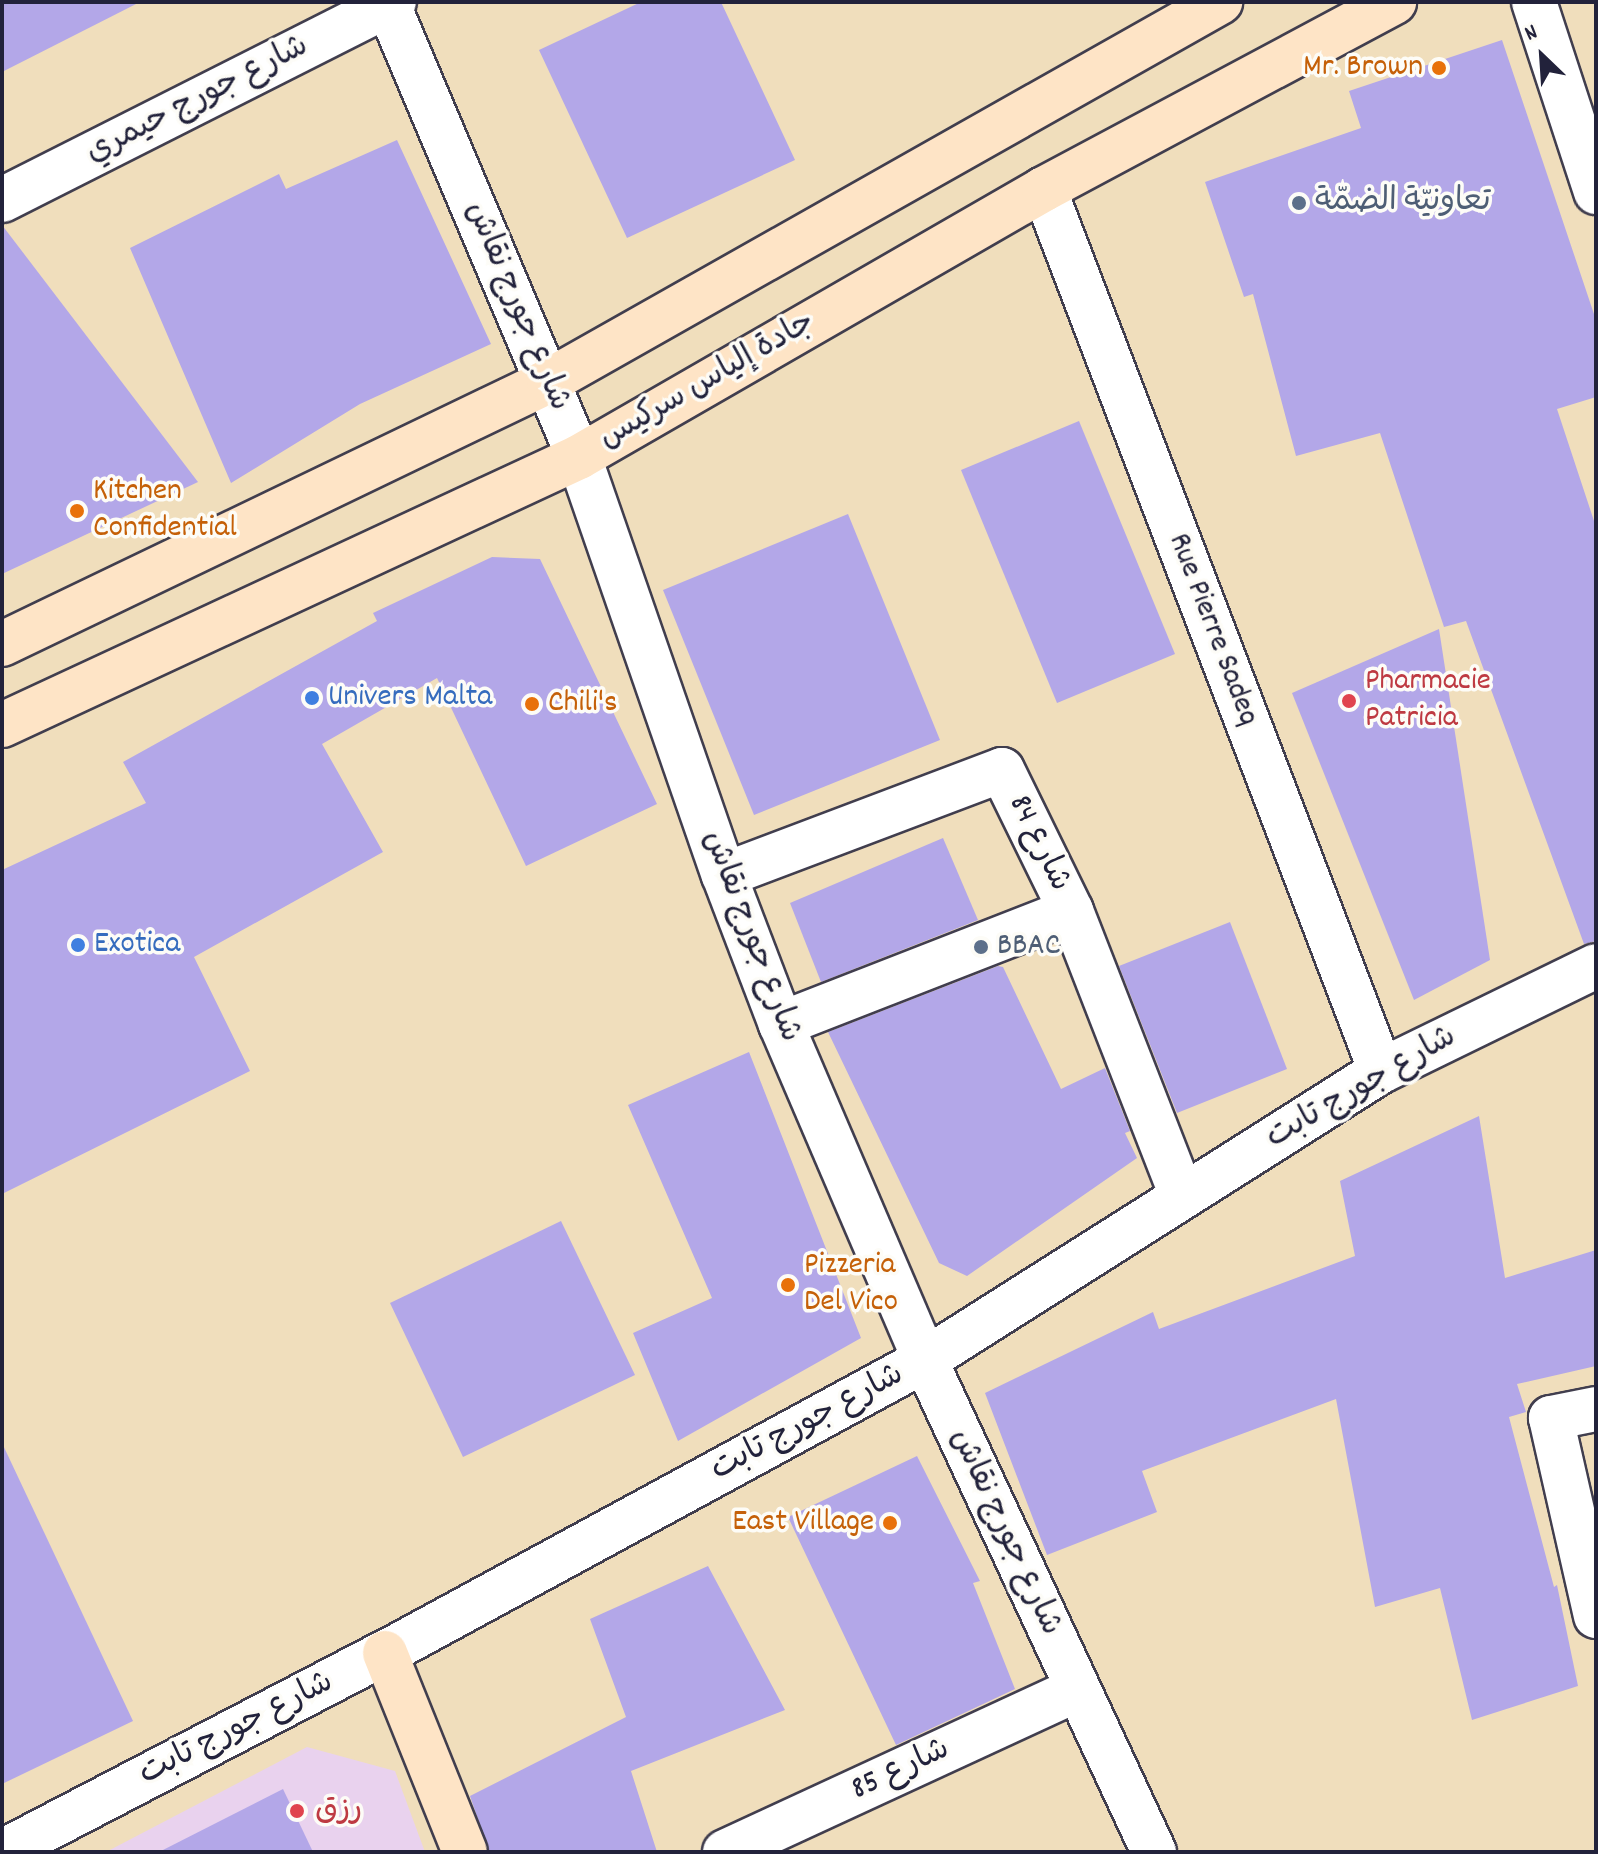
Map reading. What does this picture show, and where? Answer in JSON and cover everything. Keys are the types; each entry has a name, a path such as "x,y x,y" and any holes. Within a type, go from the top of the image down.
{"main road":[{"path":"2,644 549,381 1220,2"},
{"name":"جادة إلياس سركيس","path":"2,725 579,457 1044,189 1394,2"},
{"path":"385,1653 465,1852"}],"street":[{"path":"1534,2 1596,192"},
{"name":"شارع جورج نقاش","path":"391,4 579,457 724,875 781,1024 925,1360 1154,1852"},
{"name":"شارع جورج حيمري","path":"2,200 391,4"},
{"name":"Rue Pierre Sadeq","path":"1044,189 1381,1071"},
{"name":"شارع 84","path":"724,875 1002,770 1071,911 1182,1195"},
{"path":"781,1024 1071,911"},
{"name":"شارع جورج تابت","path":"2,1852 385,1653 925,1360 1381,1071 1596,966"},
{"path":"1596,1409 1551,1418 1596,1616"},
{"name":"شارع 85","path":"725,1852 1076,1690"}],"shaded area":[{"name":"رزق","path":"307,1747 395,1771 425,1852 106,1852"}],"building":[{"path":"2,2 140,2 2,72"},
{"path":"641,2 721,2 795,160 627,238 539,50"},
{"path":"1502,40 1596,320 1596,397 1557,409 1596,527 1596,941 1584,944 1466,621 1444,627 1380,433 1296,456 1253,294 1244,297 1205,182 1361,128 1349,91"},
{"path":"397,140 491,344 360,404 231,483 130,248 279,174 286,189"},
{"path":"2,225 198,482 2,574"},
{"path":"1079,421 1175,654 1057,703 961,470"},
{"path":"848,514 940,740 754,815 663,590"},
{"path":"492,557 540,559 657,804 526,866 437,678 322,744 383,852 194,957 250,1071 2,1194 2,870 146,803 123,762 377,621 373,613"},
{"path":"1439,629 1490,960 1414,1000 1292,693"},
{"path":"943,838 978,920 821,982 790,903"},
{"path":"1230,922 1287,1069 1177,1113 1119,966"},
{"path":"998,966 1003,967 1061,1089 1105,1068 1130,1131 1125,1133 1137,1158 967,1276 939,1263 828,1032"},
{"path":"749,1052 861,1338 678,1441 633,1333 712,1298 628,1105"},
{"path":"1479,1116 1505,1278 1596,1250 1596,1366 1517,1384 1526,1412 1509,1417 1554,1587 1557,1585 1578,1686 1472,1720 1440,1588 1375,1607 1336,1399 1142,1471 1157,1512 1047,1555 985,1393 1153,1312 1159,1329 1355,1256 1340,1181"},
{"path":"561,1221 635,1375 463,1457 390,1303"},
{"path":"2,1443 133,1721 2,1784"},
{"path":"917,1456 980,1581 973,1583 1015,1689 896,1745 788,1517"},
{"path":"708,1566 785,1710 631,1771 657,1852 489,1852 470,1796 626,1717 590,1619"},
{"path":"283,1789 313,1852 159,1852"}],"place":[{"name":"Mr. Brown","path":"1439,68"},
{"name":"تعاونيّة الضمّة","path":"1299,203"},
{"name":"Kitchen Confidential","path":"77,511"},
{"name":"Univers Malta","path":"312,698"},
{"name":"Pharmacie Patricia","path":"1349,701"},
{"name":"Chili's","path":"532,704"},
{"name":"Exotica","path":"78,945"},
{"name":"BBAC","path":"981,947"},
{"name":"Pizzeria Del Vico","path":"788,1285"},
{"name":"East Village","path":"890,1523"},
{"name":"رزق","path":"297,1811"}]}
